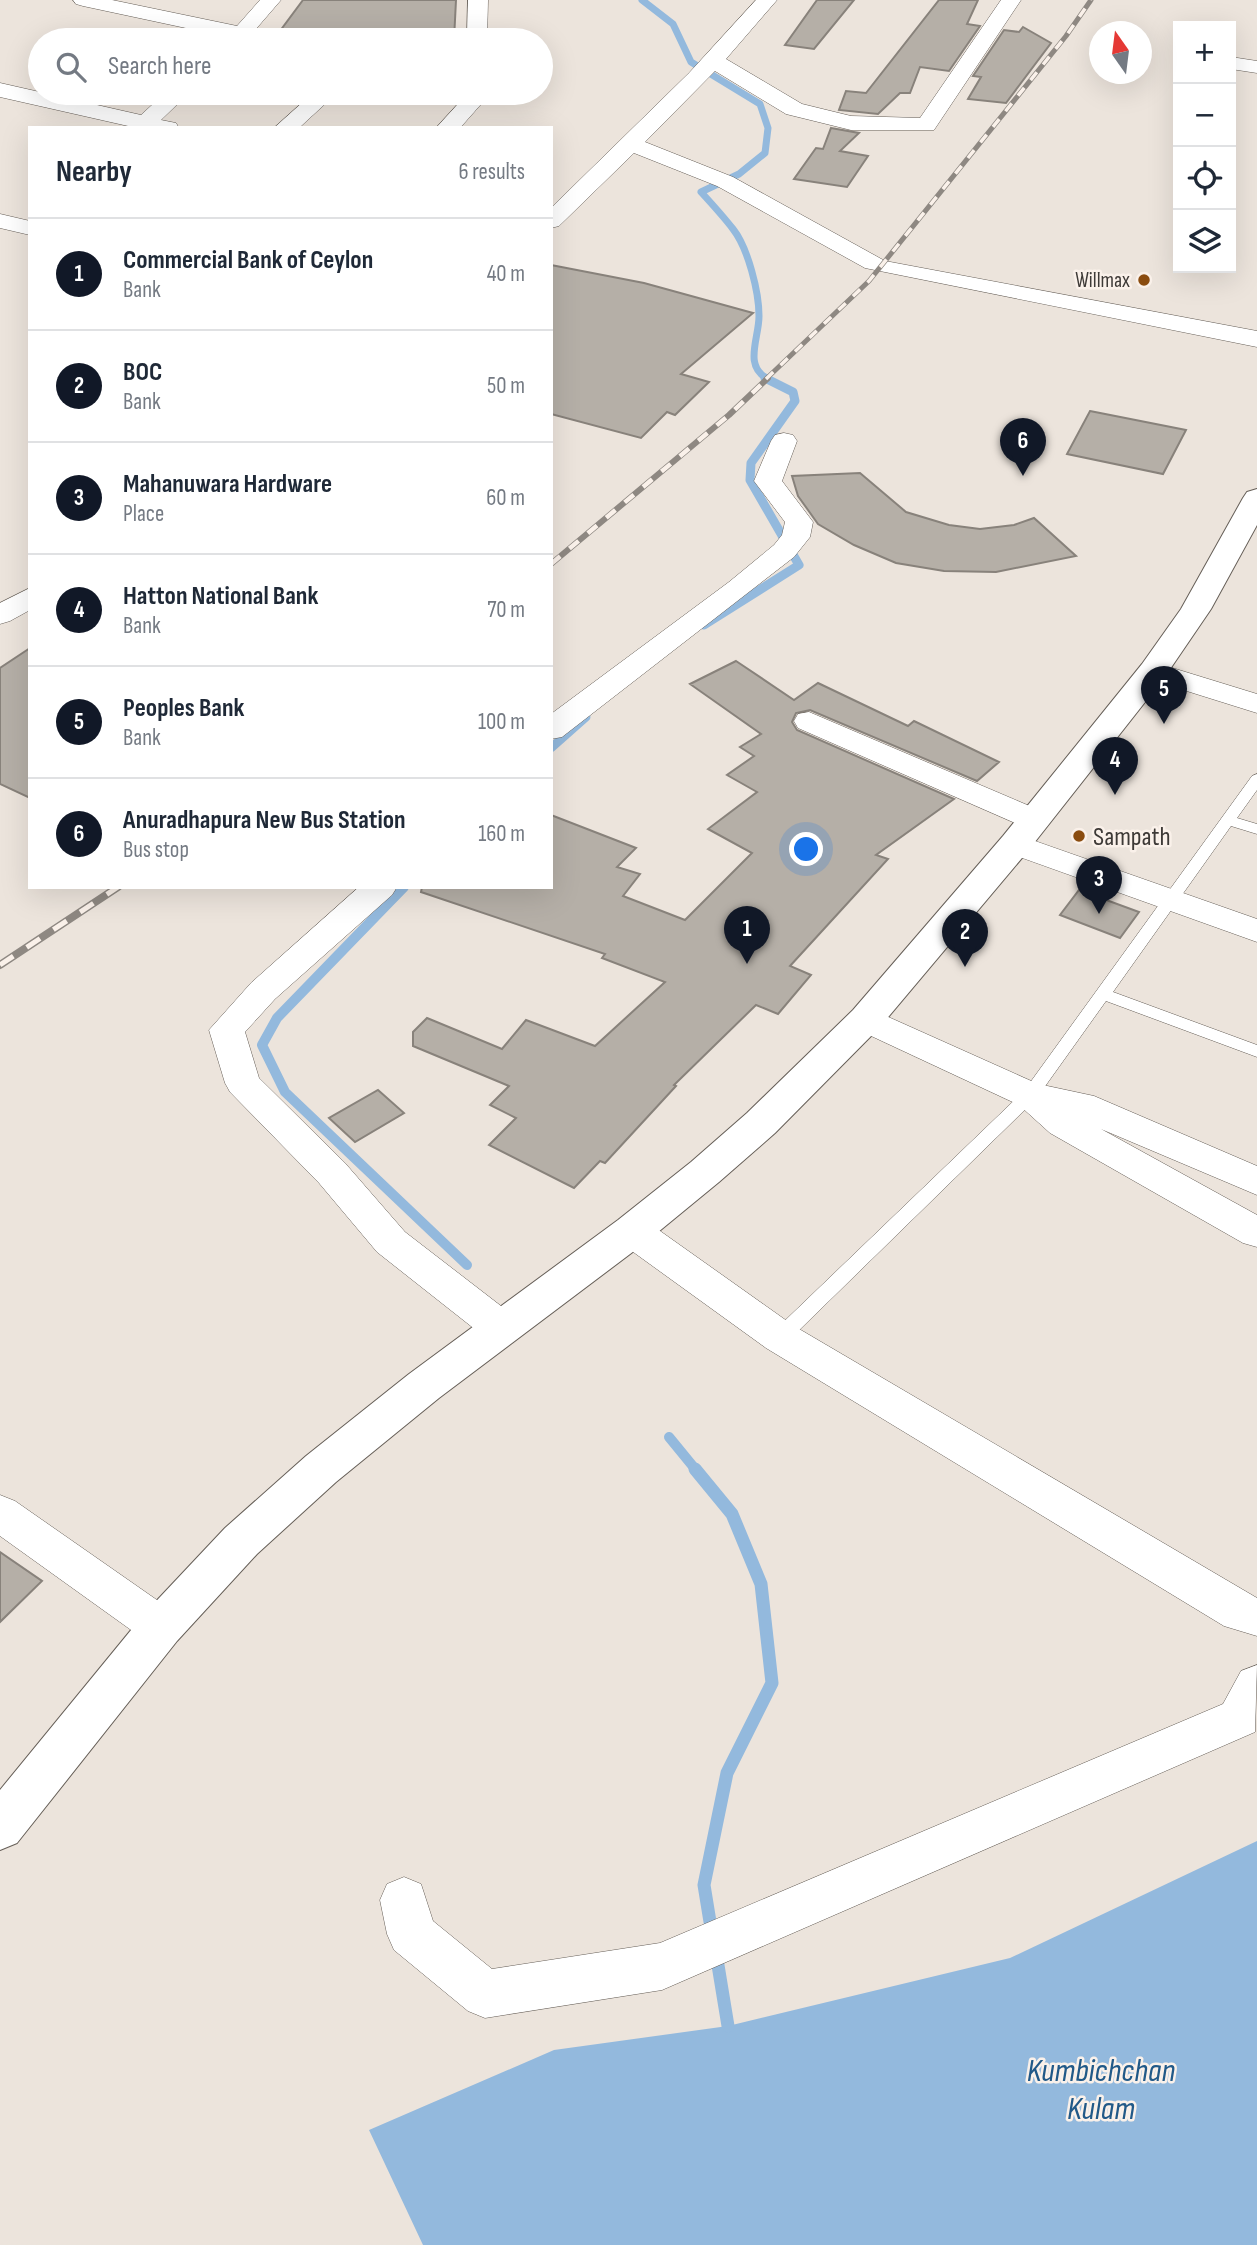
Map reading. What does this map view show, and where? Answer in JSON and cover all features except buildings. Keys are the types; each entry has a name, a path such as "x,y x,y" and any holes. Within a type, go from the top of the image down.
{"main road":[{"path":"0,1827 161,1627 241,1541 311,1478 515,1316 632,1231 761,1123 866,1019 1025,832 1153,671 1249,532 1257,498"}],"street":[{"path":"83,0 201,28"},
{"path":"247,28 271,0"},
{"path":"477,28 478,0"},
{"path":"553,217 631,144 706,68 767,0"},
{"path":"706,68 794,109 851,123 926,125 1011,0"},
{"path":"1236,64 1257,67"},
{"path":"0,90 28,96"},
{"path":"66,105 159,126"},
{"path":"145,123 165,105"},
{"path":"287,126 312,105"},
{"path":"449,126 469,105"},
{"path":"631,144 672,156 710,173 881,265 1257,339"},
{"path":"0,221 28,228"},
{"path":"553,728 582,703 739,588 790,544 799,522 768,481 784,441"},
{"path":"0,615 28,598"},
{"path":"1153,671 1257,704"},
{"path":"809,721 1025,832 1170,900 1257,932"},
{"path":"378,889 263,991 227,1030 243,1083 332,1173 391,1242 515,1316"},
{"path":"866,1019 1030,1095 1081,1105 1257,1181"},
{"path":"1030,1095 1063,1124 1257,1233"},
{"path":"632,1231 780,1337 1240,1613 1257,1617"},
{"path":"0,1513 161,1627"},
{"path":"404,1900 411,1934 485,1994 662,1966 1239,1718 1257,1685"}],"lane":[{"path":"780,1337 1030,1095 1257,779"},
{"path":"1228,820 1257,829"},
{"path":"1103,994 1257,1051"}],"water":[{"name":"Kumbichchan Kulam","path":"1257,1841 1257,2245 423,2245 369,2130 554,2050 728,2026 1010,1958"}],"waterway":[{"path":"642,0 673,24 691,62 760,104 768,128 765,153 739,174 701,192 733,229 748,259 755,283 759,316 754,359 760,374 768,379"},
{"path":"704,625 799,565 750,480 751,463 795,401 793,392 765,378"},
{"path":"553,746 586,717"},
{"path":"402,889 277,1018 262,1045 285,1092 467,1265"},
{"path":"669,1437 696,1470"},
{"path":"695,1469 732,1514 761,1584 772,1683 727,1773 704,1885 712,1934"},
{"path":"716,1953 728,2026"}],"railway":[{"path":"766,379 869,281 1066,36 1091,0"},
{"path":"553,562 729,415 768,378"},
{"path":"0,965 115,889"}],"place":[{"name":"Willmax","path":"1144,280"},
{"name":"Anuradhapura New Bus Station","path":"1023,476"},
{"name":"Peoples Bank","path":"1164,724"},
{"name":"Hatton National Bank","path":"1115,795"},
{"name":"Sampath","path":"1079,836"},
{"name":"Mahanuwara Hardware","path":"1099,914"},
{"name":"Commercial Bank of Ceylon","path":"747,964"},
{"name":"BOC","path":"965,967"}]}
